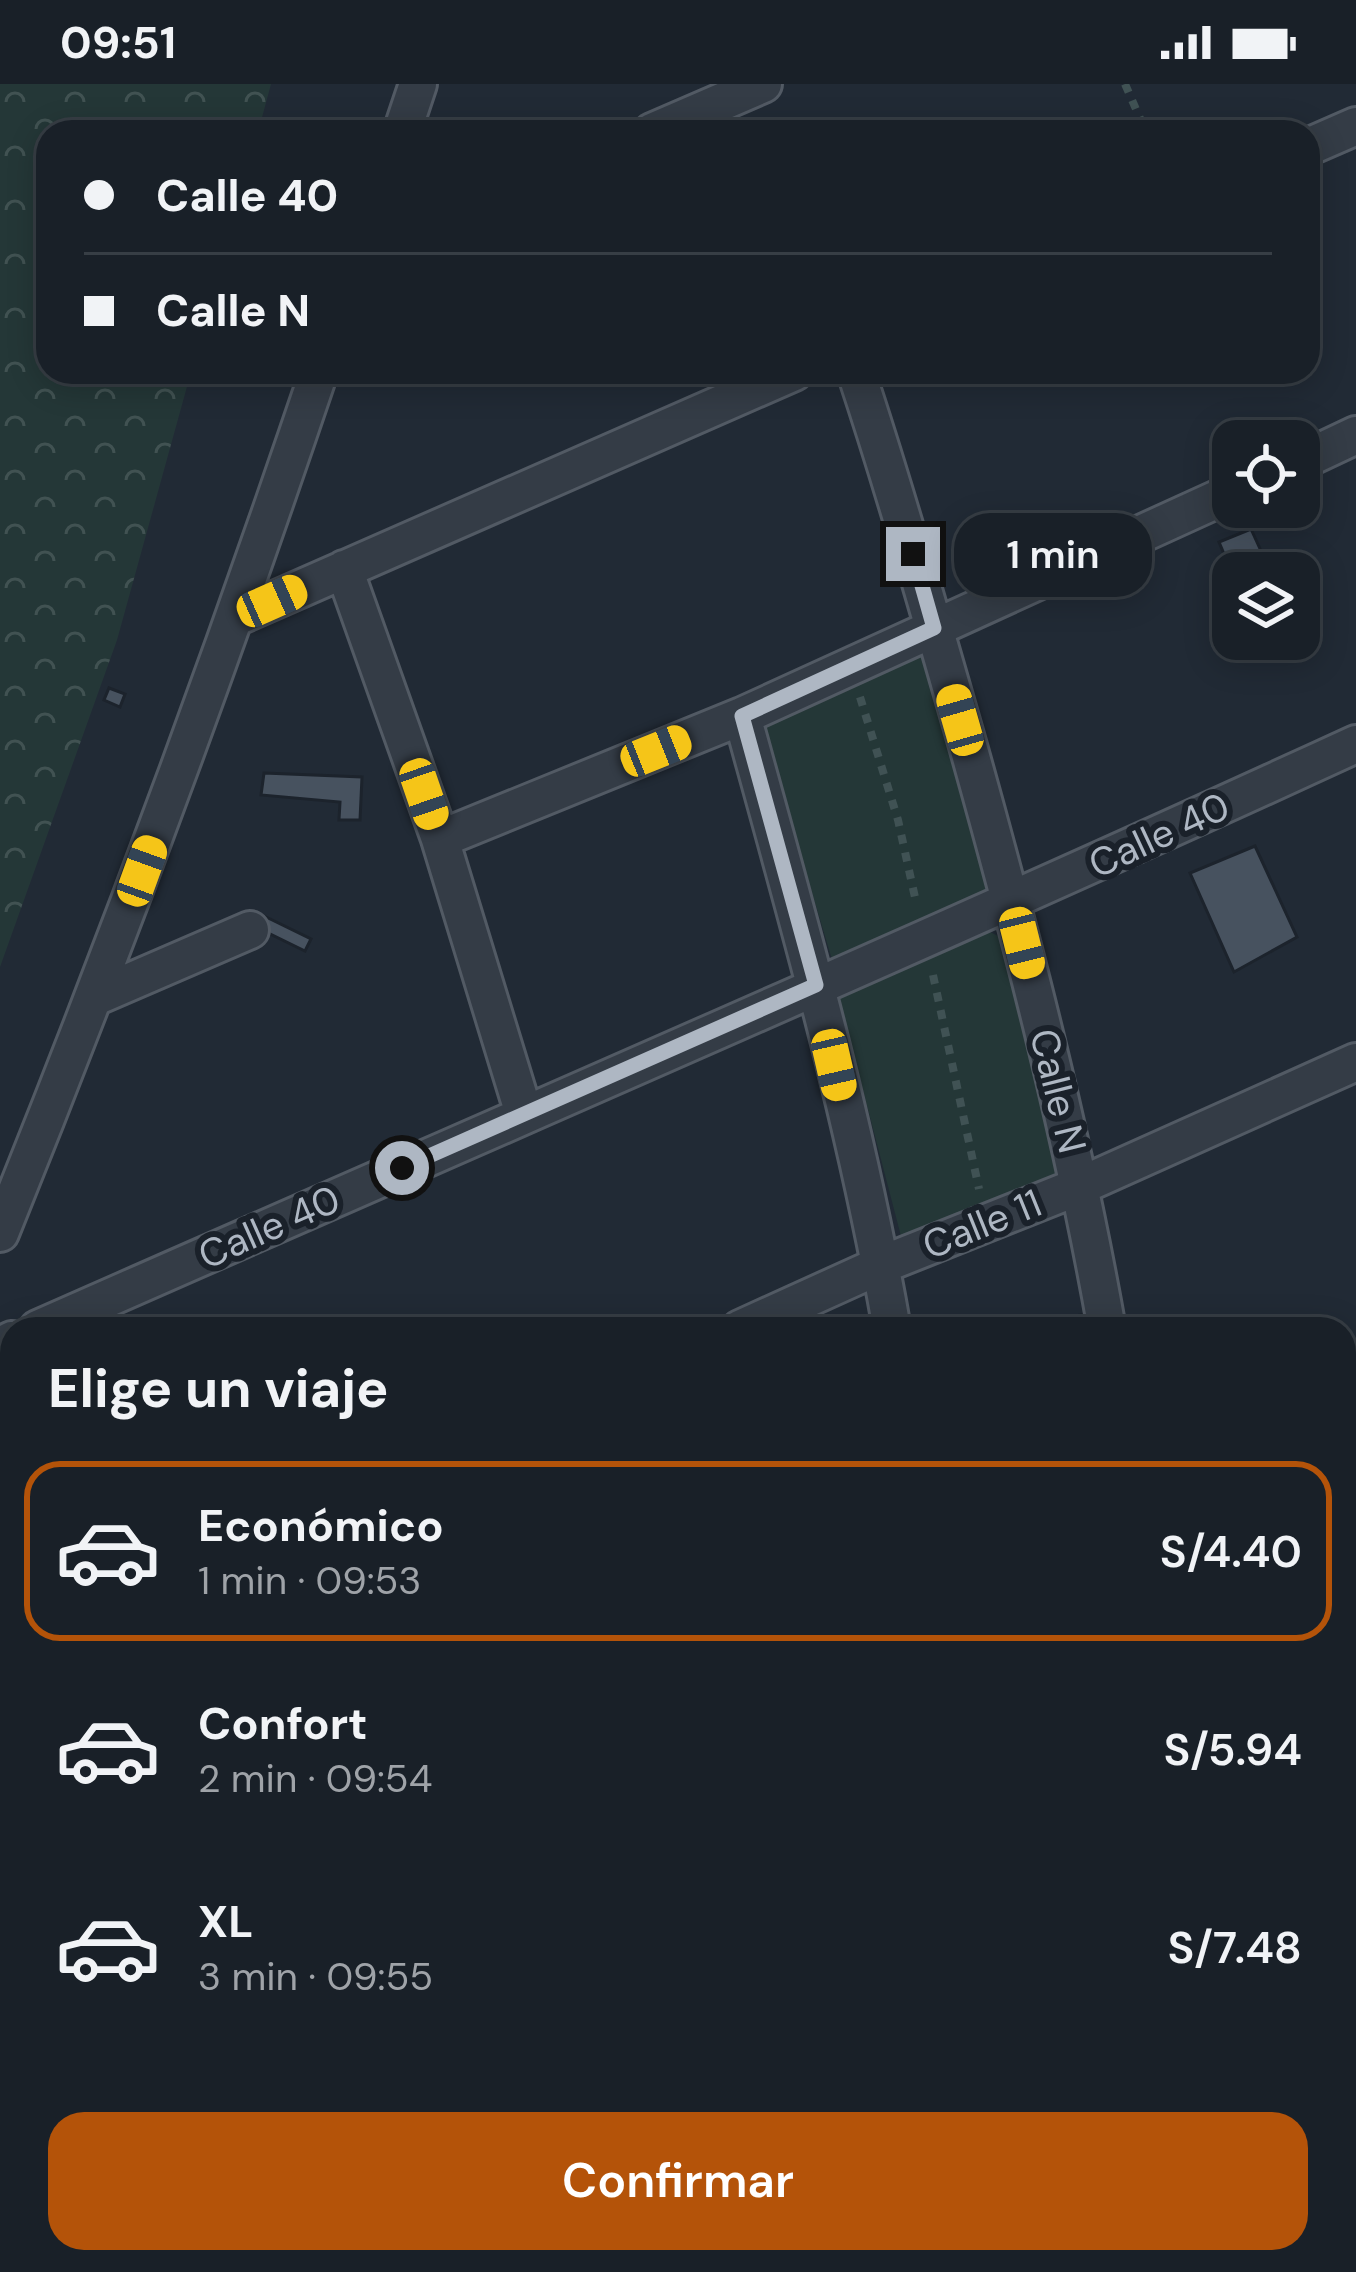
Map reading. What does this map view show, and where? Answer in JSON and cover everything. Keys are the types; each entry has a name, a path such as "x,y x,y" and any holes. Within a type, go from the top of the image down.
{"street":[{"path":"406,120 418,84"},
{"path":"680,120 763,84"},
{"path":"1320,142 1356,126"},
{"path":"0,1233 95,998 236,617 316,384"},
{"path":"236,617 767,384"},
{"name":"Calle N","path":"860,384 1012,902 1082,1185 1105,1317"},
{"path":"1320,452 1356,436"},
{"path":"440,839 742,716 1212,502"},
{"path":"344,569 440,839 524,1114"},
{"path":"742,716 816,985 890,1317"},
{"name":"Calle 40","path":"65,1317 1012,902 1356,744"},
{"path":"95,998 250,930"},
{"name":"Calle 11","path":"766,1317 881,1265 1082,1185 1356,1061"}],"path":[{"path":"1125,84 1141,120"}],"green space":[{"path":"0,84 271,84 261,120 36,120 36,384 188,384 117,640 0,967"},
{"path":"929,652 993,890 833,963 761,721"},
{"path":"988,931 1006,940 1059,1174 902,1240 838,994"}],"building":[{"path":"1251,529 1261,552 1223,552 1219,542"},
{"path":"109,688 125,694 120,707 104,700"},
{"path":"264,773 362,777 360,820 339,820 340,802 261,795"},
{"path":"1255,846 1297,937 1234,972 1190,873"},
{"path":"262,915 311,939 305,951 256,927"}],"route":[{"path":"402,1168 816,985 742,716 934,628 913,554"}]}
